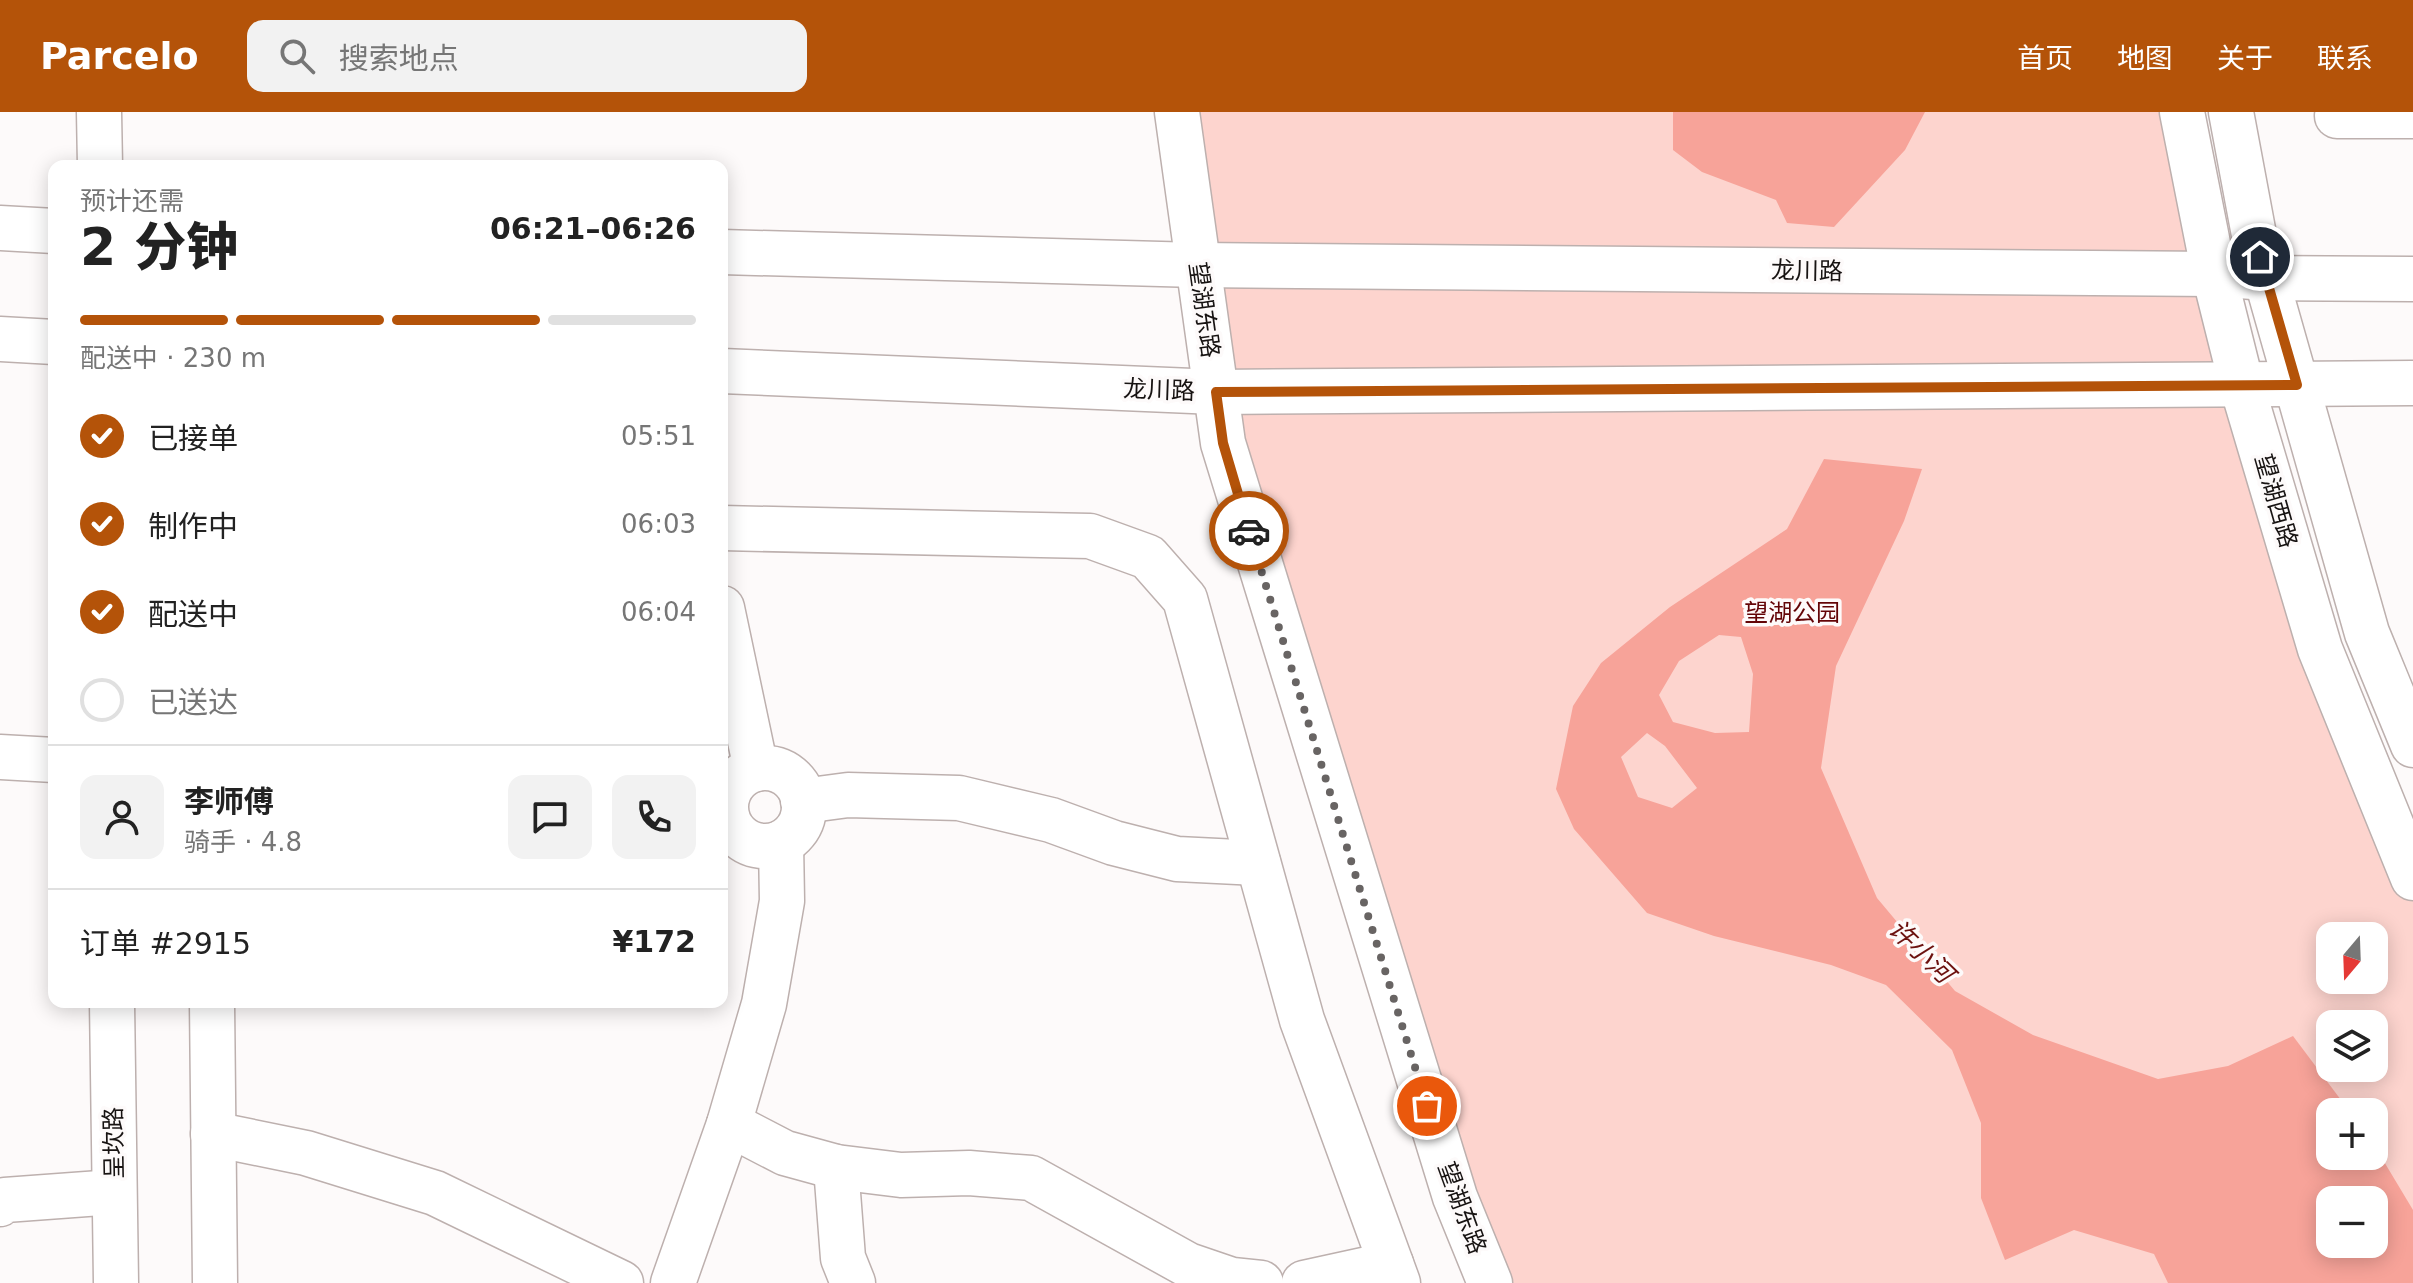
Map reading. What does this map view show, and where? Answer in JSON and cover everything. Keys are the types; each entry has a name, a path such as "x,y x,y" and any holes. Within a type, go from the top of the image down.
{"main road":[{"path":"99,112 100,160"},
{"name":"望湖东路","path":"1177,112 1223,443 1455,1197 1490,1283"},
{"name":"望湖西路","path":"2182,112 2214,274 2242,386 2320,649 2413,878"},
{"path":"2231,112 2254,235 2367,633 2413,745"},
{"path":"2337,116 2413,116"},
{"path":"0,228 48,231"},
{"name":"龙川路","path":"728,252 1197,265 2214,274 2266,278 2413,279"},
{"path":"0,339 48,342"},
{"name":"龙川路","path":"728,371 1216,392 2413,383"},
{"path":"728,528 1090,536 1148,557 1185,599 1302,1020 1394,1273 1304,1283"},
{"path":"728,636 756,769"},
{"path":"0,757 48,760"},
{"path":"728,794 734,782 744,773 768,768 781,772 799,788 804,813 792,836 769,846 743,840 728,820"},
{"path":"803,801 848,795 959,798 1051,820 1114,843 1177,859 1258,863"},
{"path":"673,1283 729,1124 764,1004 782,901 781,843"},
{"name":"呈坎路","path":"112,1008 116,1283"},
{"path":"212,1008 215,1283"},
{"path":"729,1124 785,1153 836,1167 901,1175 969,1173 1031,1178 1188,1265 1232,1280 1261,1283"},
{"path":"213,1134 306,1153 435,1193 621,1283"},
{"path":"836,1167 843,1258 853,1283"},
{"path":"0,1204 5,1200 114,1192"}],"green space":[{"name":"望湖公园","path":"1177,112 2182,112 2214,274 2413,878 2413,1283 1490,1283 1295,680"}],"water":[{"path":"1673,112 1925,112 1905,150 1834,227 1787,223 1776,200 1702,172 1673,150"},
{"name":"许小河","path":"1824,459 1922,469 1904,521 1836,666 1821,768 1877,898 1955,991 2033,1035 2158,1079 2228,1066 2293,1036 2316,1067 2316,1082 2328,1082 2340,1098 2316,1098 2316,1170 2388,1168 2413,1210 2413,1283 2168,1283 2154,1254 2074,1230 2005,1260 1981,1198 1981,1123 1952,1050 1886,985 1831,965 1714,936 1647,913 1574,829 1556,789 1573,706 1601,663 1670,607 1787,529","holes":["1719,635 1741,637 1753,674 1749,732 1715,733 1673,722 1659,695 1679,661","1647,733 1665,746 1697,788 1672,808 1638,797 1621,757"]}],"way so far":[{"path":"1249,531 1427,1106"}],"route":[{"path":"1249,531 1223,443 1216,392 2297,385 2260,257"}]}
